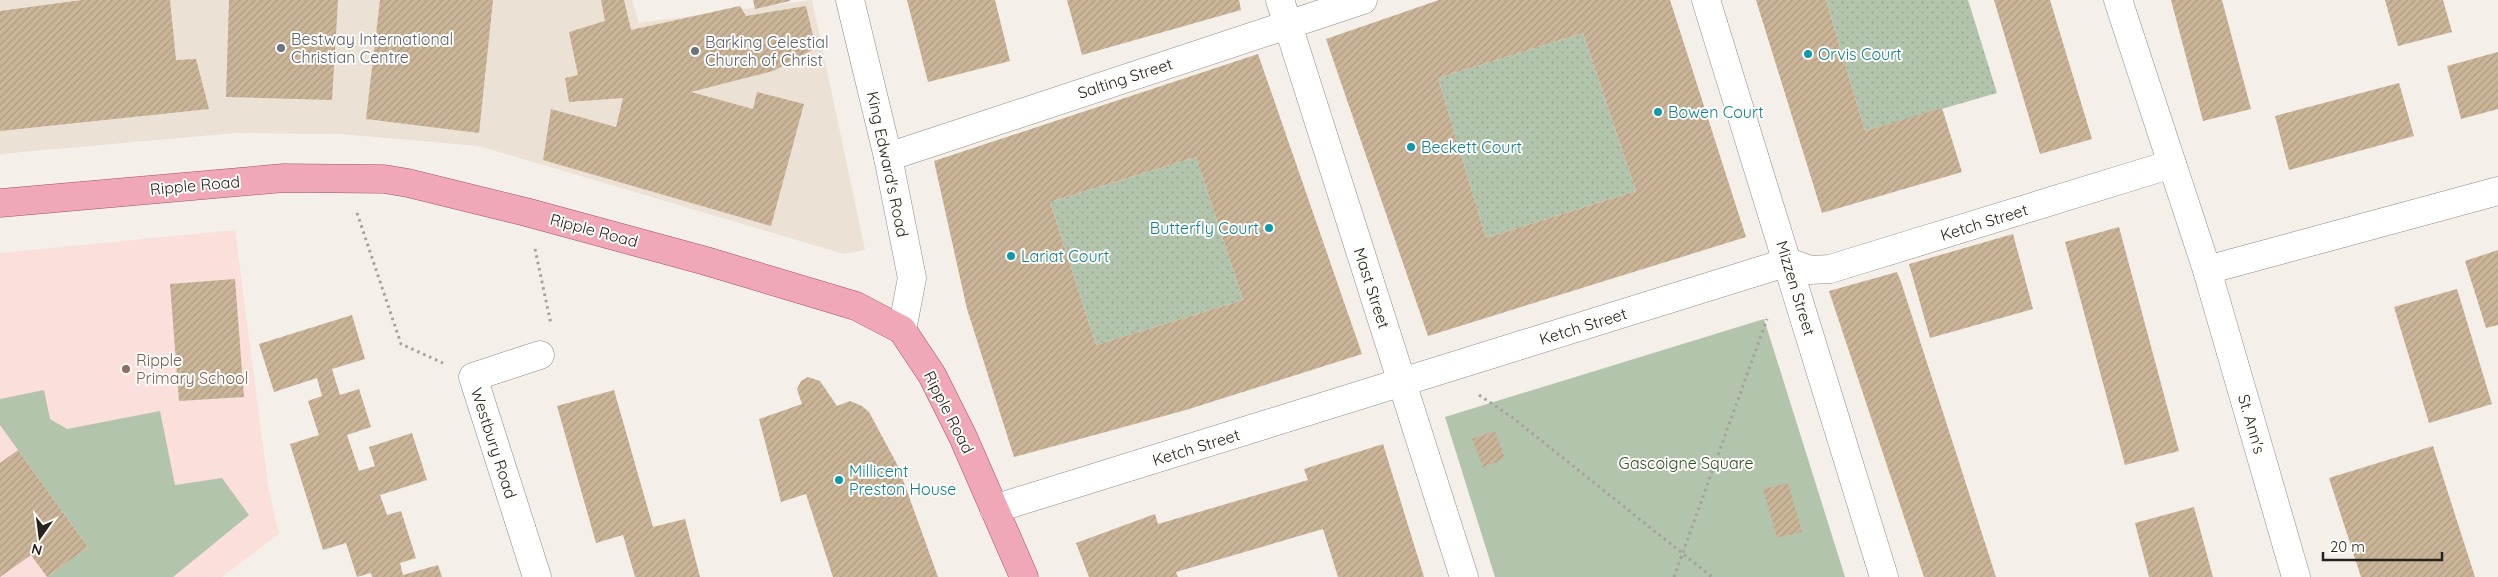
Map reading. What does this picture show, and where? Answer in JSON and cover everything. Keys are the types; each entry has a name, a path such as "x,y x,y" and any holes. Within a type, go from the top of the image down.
{"main road":[{"name":"Ripple Road","path":"0,203 284,178 346,177 408,183 526,212 706,261 856,306 902,330 932,375 963,437 1024,577"}],"street":[{"name":"King Edward's Road","path":"850,0 888,157 912,278 902,330"},
{"name":"Salting Street","path":"888,157 1283,12 1363,0"},
{"name":"Mizzen Street","path":"1706,0 1884,577"},
{"name":"St. Ann's","path":"2118,0 2207,270 2296,577"},
{"name":"Mast Street","path":"1283,12 1464,577"},
{"name":"Ketch Street","path":"994,508 1402,384 1788,262 1810,270 1830,269 2172,164"},
{"path":"2207,270 2498,191"},
{"name":"Westbury Road","path":"537,577 473,377 540,355"}],"path":[{"path":"346,177 400,344 473,377"},
{"path":"526,212 553,331"},
{"path":"1674,577 1770,312"},
{"path":"1443,370 1513,418 1712,577"}],"shaded area":[{"path":"0,0 632,0 639,23 812,0 865,250 844,254 479,146 340,134 235,133 0,154"},
{"name":"Ripple Primary School","path":"235,230 268,485 279,534 222,577 0,577 0,253"}],"green space":[{"path":"1826,0 1968,0 1997,93 1865,131"},
{"path":"1583,33 1636,191 1486,238 1438,78"},
{"path":"1196,157 1243,300 1096,345 1050,202"},
{"name":"Gascoigne Square","path":"1764,319 1845,577 1495,577 1445,417"},
{"path":"44,390 50,419 67,429 160,411 175,485 222,478 249,515 173,577 47,577 88,547 0,425 0,399"}],"building":[{"path":"82,0 170,0 176,60 196,59 209,109 0,131 0,11"},
{"name":"Bestway International Christian Centre","path":"229,0 338,0 332,100 226,97"},
{"path":"380,0 493,0 479,133 366,119"},
{"path":"601,0 624,0 631,30 740,6 746,16 806,6 816,48 773,71 691,92 753,109 757,92 804,104 771,226 543,160 551,109 616,127 623,98 569,102 565,78 578,75 569,32 605,21"},
{"path":"753,0 790,0 790,1 755,9"},
{"path":"907,0 995,0 1010,61 928,82"},
{"path":"1067,0 1239,0 1241,10 1082,55"},
{"path":"1439,0 1670,0 1746,237 1428,336 1326,39","holes":["1583,33 1636,191 1486,238 1438,78"]},
{"name":"Orvis Court","path":"1756,0 1826,0 1865,131 1942,108 1962,172 1822,213"},
{"path":"1994,0 2050,0 2092,139 2040,154"},
{"path":"2171,0 2222,0 2251,109 2203,121"},
{"path":"2385,0 2443,0 2452,32 2398,46"},
{"path":"2498,52 2498,109 2461,119 2447,66"},
{"path":"1258,54 1362,354 1186,410 1014,457 967,309 934,161","holes":["1196,157 1243,300 1096,345 1050,202"]},
{"path":"2399,83 2414,136 2289,170 2275,116"},
{"path":"2119,227 2179,451 2125,465 2065,242"},
{"path":"2013,234 2033,309 1930,338 1909,264"},
{"path":"2498,250 2498,325 2486,328 2465,261"},
{"path":"1897,272 1996,577 1924,577 1829,291"},
{"path":"235,279 244,397 179,401 170,284"},
{"path":"2457,289 2492,404 2429,423 2394,307"},
{"path":"352,315 365,359 332,369 340,395 359,389 371,427 347,435 359,471 375,466 369,447 412,433 427,480 380,495 387,515 401,511 416,558 400,563 403,575 438,565 442,577 372,577 371,573 357,577 346,543 323,550 290,444 319,435 308,401 322,396 317,378 274,392 259,344"},
{"name":"Millicent Preston House","path":"808,377 820,381 837,406 850,401 862,406 869,412 898,466 938,577 833,577 806,494 781,502 759,419 802,404 797,389 801,381"},
{"path":"614,390 653,527 685,519 700,577 635,577 623,535 596,543 557,406"},
{"path":"1495,431 1505,459 1483,467 1472,439"},
{"path":"1383,444 1424,577 1338,577 1323,529 1176,572 1178,577 1089,577 1076,543 1155,514 1158,524 1308,480 1304,469"},
{"path":"2433,446 2475,577 2361,577 2329,478"},
{"path":"18,450 88,547 47,577 31,555 0,577 0,463"},
{"path":"1788,483 1802,532 1777,538 1763,489"},
{"path":"2194,507 2213,577 2149,577 2135,523"}],"place":[{"name":"Bestway International Christian Centre","path":"281,48"},
{"name":"Barking Celestial Church of Christ","path":"695,51"},
{"name":"Orvis Court","path":"1808,54"},
{"name":"Bowen Court","path":"1658,112"},
{"name":"Beckett Court","path":"1411,147"},
{"name":"Butterfly Court","path":"1269,228"},
{"name":"Lariat Court","path":"1011,256"},
{"name":"Ripple Primary School","path":"126,369"},
{"name":"Millicent Preston House","path":"839,480"}]}
